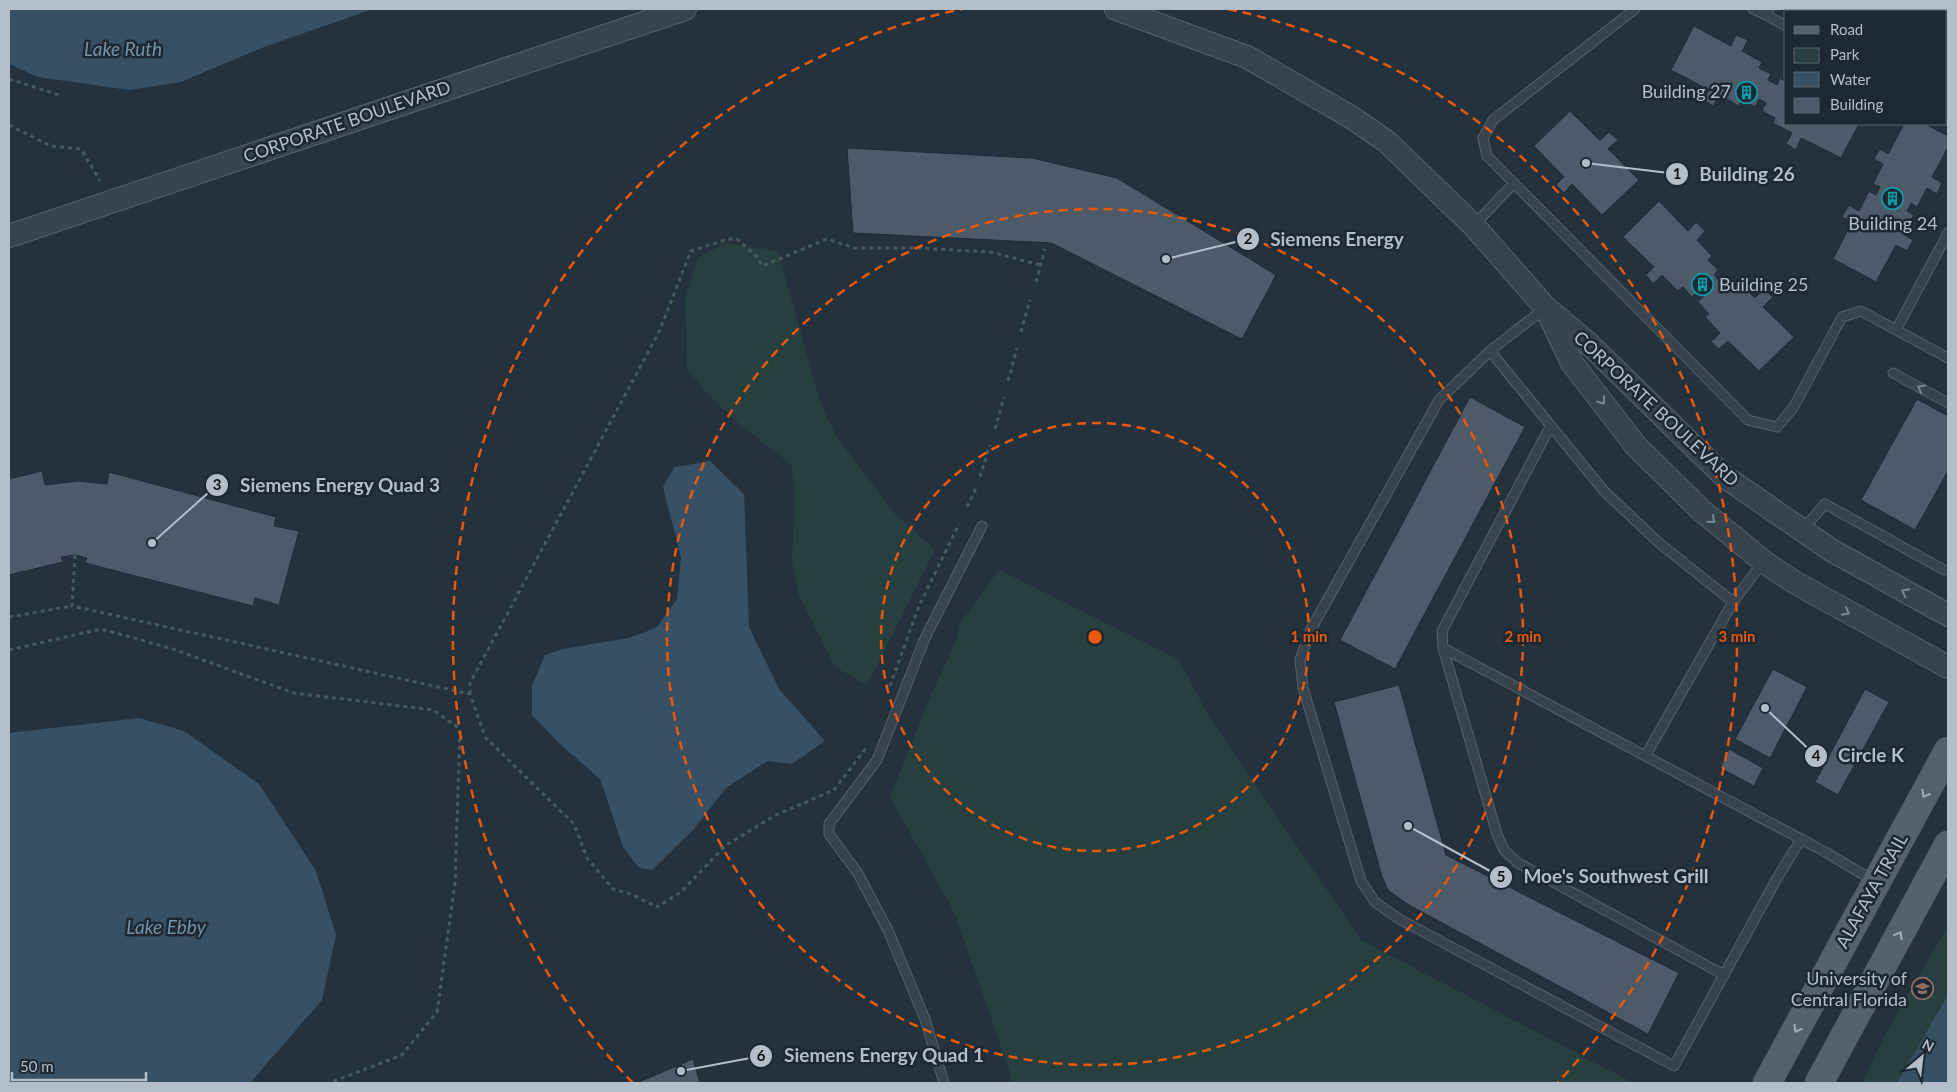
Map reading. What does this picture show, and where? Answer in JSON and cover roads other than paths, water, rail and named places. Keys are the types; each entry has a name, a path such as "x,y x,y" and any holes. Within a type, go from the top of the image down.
{"main road":[{"name":"ALAFAYA TRAIL","path":"1767,1083 1948,751"},
{"path":"1819,1083 1948,845"}],"street":[{"name":"CORPORATE BOULEVARD","path":"9,236 685,9"},
{"name":"CORPORATE BOULEVARD","path":"1116,9 1247,57 1386,141 1474,225 1545,308 1589,344 1725,477 1801,532 1864,570 1948,615"},
{"name":"CORPORATE BOULEVARD","path":"1545,308 1572,363 1636,446 1702,511 1764,562 1824,600 1948,667"}],"lane":[{"path":"1635,9 1493,120 1483,138 1486,156 1748,420 1776,427 1782,421 1793,408 1842,317 1861,311 1947,354"},
{"path":"1754,9 1767,12 1784,25"},
{"path":"1474,225 1514,183"},
{"path":"1896,330 1948,233"},
{"path":"1545,308 1490,352 1439,400 1310,631 1300,660 1303,688 1361,881 1375,902 1399,920 1674,1066 1801,839"},
{"path":"1490,352 1604,491 1658,542 1733,602"},
{"path":"1893,373 1948,403"},
{"path":"1550,426 1442,631 1442,648 1497,834 1504,850 1518,863 1724,975"},
{"path":"1801,532 1825,504 1944,570"},
{"path":"944,1083 925,1019 888,930 857,872 829,834 829,824 877,760 925,638 982,526"},
{"path":"1646,755 1733,602 1764,562"},
{"path":"1442,648 1646,755 1801,839 1877,883"}],"water":[{"name":"Lake Ruth","path":"9,9 373,9 264,47 181,82 129,90 38,77 9,64"},
{"path":"710,461 744,494 749,627 779,689 825,741 792,764 768,761 726,788 693,830 652,870 639,868 623,847 600,779 561,745 532,715 532,686 545,655 564,649 629,638 656,628 677,599 681,558 663,487 675,467"},
{"name":"Lake Ebby","path":"139,718 184,731 259,784 316,871 336,935 322,1000 250,1083 9,1083 9,733"},
{"path":"1948,995 1948,1083 1897,1083"}],"place":[{"name":"Building 27","path":"1747,92"},
{"name":"Building 26","path":"1586,163"},
{"name":"Building 24","path":"1893,199"},
{"name":"Siemens Energy","path":"1166,259"},
{"name":"Building 25","path":"1703,285"},
{"name":"Siemens Energy Quad 3","path":"152,543"},
{"name":"Circle K","path":"1765,708"},
{"name":"Moe's Southwest Grill","path":"1408,826"},
{"name":"University of Central Florida","path":"1923,989"},
{"name":"Siemens Energy Quad 1","path":"681,1071"}]}
